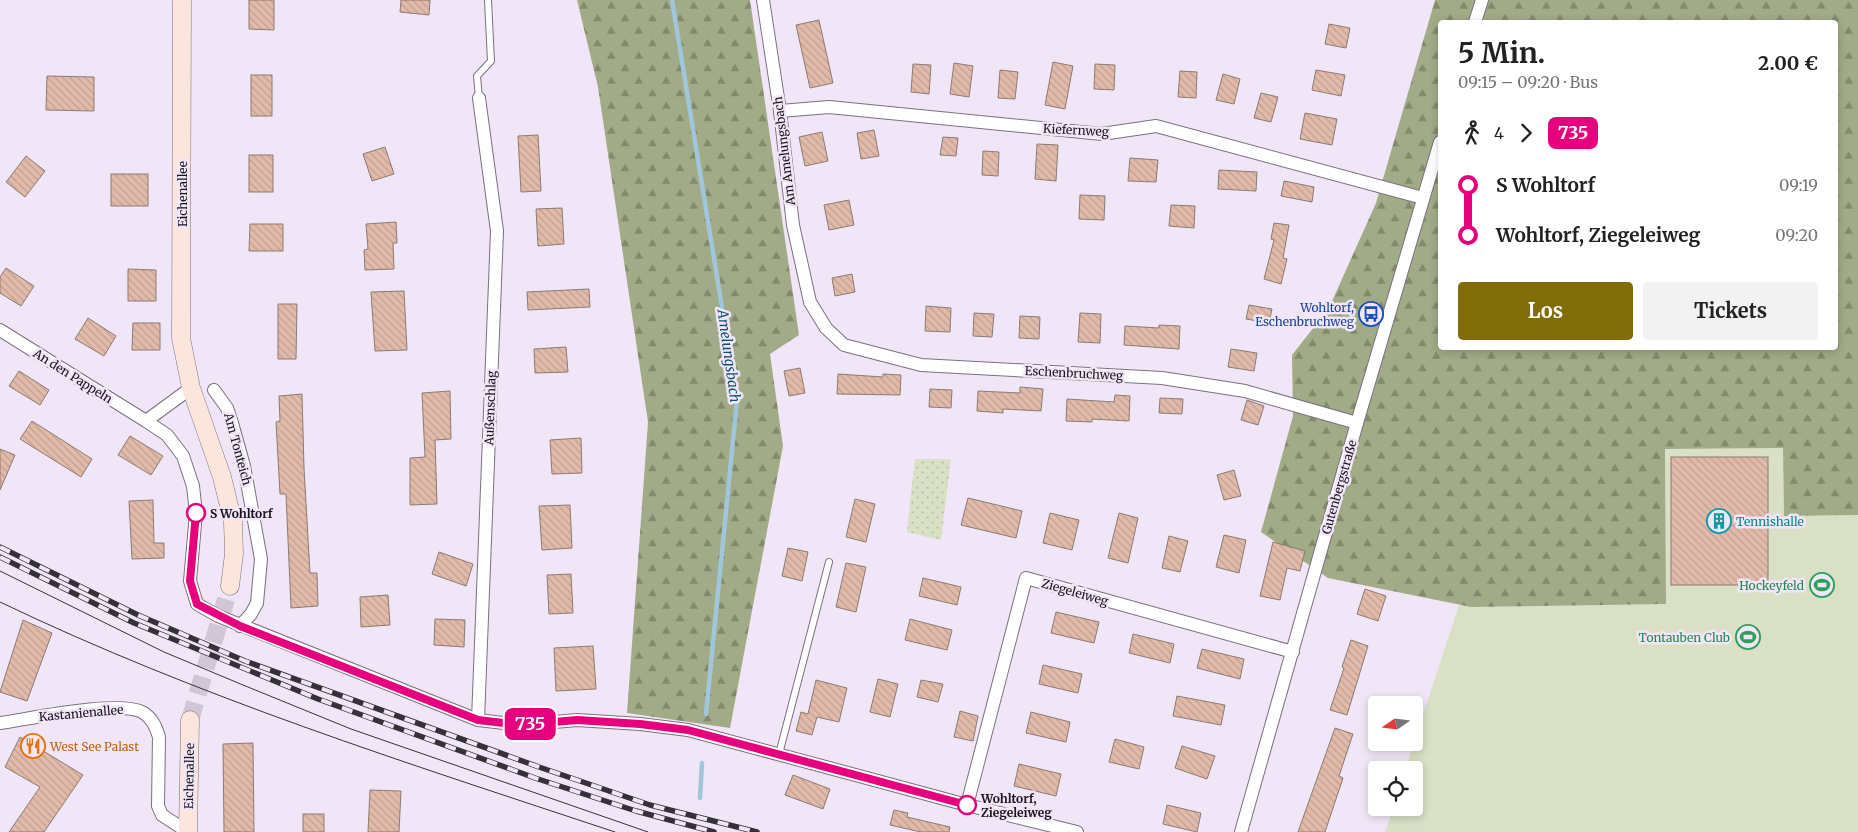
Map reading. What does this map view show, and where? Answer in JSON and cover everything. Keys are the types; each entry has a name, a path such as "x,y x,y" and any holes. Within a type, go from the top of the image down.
{"street":[{"name":"Eichenallee","path":"182,0 181,338 191,388 222,477 233,522 234,554 230,586"},
{"name":"Am Amelungsbach","path":"763,0 780,111 793,225 810,302"},
{"path":"1476,20 1482,0"},
{"name":"Außenschlag","path":"478,720 497,231 479,98"},
{"name":"Kiefernweg","path":"780,111 829,107 1102,134 1156,126 1423,198"},
{"name":"Gutenbergstraße","path":"1241,832 1357,423 1438,149"},
{"name":"Eschenbruchweg","path":"810,302 826,328 844,345 921,365 1162,378 1245,391 1357,423"},
{"name":"An den Pappeln","path":"0,330 146,422"},
{"path":"191,388 146,422 166,435 183,456 193,486 196,513 190,581 197,604 240,626 478,720 520,725 577,720 640,724 688,730 967,805 1077,832"},
{"name":"Am Tonteich","path":"214,390 227,408 232,423 251,499 261,559 257,603 252,614 240,626"},
{"name":"Ziegeleiweg","path":"967,805 1026,578 1293,652"},
{"name":"Kastanienallee","path":"0,723 93,710 129,709 144,713 156,728 159,737 158,806 162,815 188,832"},
{"name":"Eichenallee","path":"188,832 190,720"}],"lane":[{"path":"479,98 477,76 491,61 488,0"},
{"path":"779,754 829,562"}],"green space":[{"path":"577,0 750,0 799,335 770,354 783,446 730,728 627,713 648,422 598,87"},
{"path":"1435,0 1858,0 1858,515 1784,516 1783,448 1665,449 1666,604 1471,607 1328,578 1261,532 1293,416 1292,355 1329,308 1376,203"},
{"path":"1783,448 1784,516 1858,515 1858,832 1385,832 1390,816 1423,816 1423,761 1408,761 1411,751 1423,751 1423,715 1459,605 1471,607 1666,604 1665,449"},
{"path":"915,459 951,459 941,540 907,532"}],"building":[{"path":"249,0 274,0 274,30 249,29"},
{"path":"401,0 430,0 429,15 400,12"},
{"path":"819,20 833,83 810,88 796,25"},
{"path":"1329,24 1350,28 1346,48 1325,44"},
{"path":"1053,62 1073,66 1065,109 1045,105"},
{"path":"954,63 973,66 969,97 950,94"},
{"path":"913,64 931,65 929,94 911,92"},
{"path":"1095,64 1115,65 1114,90 1094,89"},
{"path":"1000,70 1018,72 1015,99 998,98"},
{"path":"1316,70 1345,75 1341,96 1312,90"},
{"path":"1180,71 1197,72 1196,98 1178,97"},
{"path":"1223,74 1240,79 1234,104 1216,100"},
{"path":"251,75 272,75 272,116 251,116"},
{"path":"47,76 94,77 94,111 46,110"},
{"path":"1261,93 1278,97 1271,122 1254,118"},
{"path":"1305,113 1337,119 1332,145 1300,139"},
{"path":"874,130 879,156 861,159 857,133"},
{"path":"822,132 828,161 805,166 799,137"},
{"path":"538,135 541,191 521,192 518,136"},
{"path":"943,137 958,138 956,156 940,155"},
{"path":"1037,144 1058,145 1056,181 1035,179"},
{"path":"385,147 394,174 372,181 363,154"},
{"path":"983,151 999,152 998,176 982,175"},
{"path":"249,155 273,155 273,192 249,192"},
{"path":"26,156 45,171 25,197 6,182"},
{"path":"1130,158 1158,160 1156,182 1128,181"},
{"path":"1219,170 1257,172 1256,191 1218,189"},
{"path":"111,174 148,174 148,206 111,206"},
{"path":"1284,181 1314,187 1312,202 1281,196"},
{"path":"1080,195 1105,196 1104,220 1079,219"},
{"path":"849,200 854,225 829,230 824,205"},
{"path":"1171,205 1195,206 1194,228 1169,226"},
{"path":"562,208 564,244 538,246 536,209"},
{"path":"396,222 397,243 393,243 394,269 365,270 364,250 368,249 366,224"},
{"path":"1274,223 1289,225 1283,258 1287,259 1281,284 1264,279 1274,240 1271,239"},
{"path":"250,224 283,224 283,251 249,251"},
{"path":"6,268 34,286 21,306 0,293 0,277"},
{"path":"128,269 156,270 156,301 128,301"},
{"path":"852,274 855,292 835,296 832,278"},
{"path":"589,289 590,307 528,310 527,292"},
{"path":"404,291 407,350 375,351 371,292"},
{"path":"278,304 297,304 296,359 278,359"},
{"path":"1249,305 1272,309 1269,323 1246,319"},
{"path":"926,306 951,308 950,332 925,331"},
{"path":"974,313 994,314 992,337 973,336"},
{"path":"1080,313 1101,314 1100,343 1078,342"},
{"path":"1020,316 1040,317 1039,339 1019,338"},
{"path":"88,318 116,336 104,356 75,339"},
{"path":"133,323 160,323 160,350 132,350"},
{"path":"1159,325 1180,326 1179,349 1124,345 1125,326 1159,328"},
{"path":"566,347 568,372 535,373 534,349"},
{"path":"1231,349 1257,353 1254,371 1228,367"},
{"path":"800,368 805,393 789,396 784,371"},
{"path":"19,371 49,390 40,405 9,386"},
{"path":"838,374 883,377 883,374 901,375 900,395 837,394"},
{"path":"1020,387 1043,389 1041,411 1003,409 1003,413 977,411 978,391 1020,393"},
{"path":"930,389 952,390 951,408 929,407"},
{"path":"450,391 451,439 435,440 437,504 410,505 410,458 425,457 422,393"},
{"path":"302,394 310,573 317,573 318,606 291,608 286,494 280,494 276,422 280,421 279,396"},
{"path":"1115,395 1130,396 1129,421 1092,419 1092,422 1066,421 1067,399 1114,402"},
{"path":"1160,398 1183,399 1182,414 1159,413"},
{"path":"1247,400 1264,406 1258,425 1241,420"},
{"path":"32,421 92,459 81,477 20,439"},
{"path":"130,436 163,456 151,475 118,455"},
{"path":"581,438 582,473 552,474 550,440"},
{"path":"0,449 15,455 0,490"},
{"name":"Tennishalle","path":"1671,457 1768,457 1768,585 1671,585"},
{"path":"1234,470 1241,496 1224,500 1217,475"},
{"path":"968,498 1022,511 1016,538 961,525"},
{"path":"855,499 875,504 866,542 846,537"},
{"path":"153,500 154,543 164,543 164,558 132,559 129,501"},
{"path":"570,505 572,548 542,550 539,506"},
{"path":"1050,513 1079,520 1072,550 1043,543"},
{"path":"1119,513 1138,518 1128,563 1108,558"},
{"path":"1224,535 1246,540 1239,573 1216,567"},
{"path":"1169,536 1188,541 1180,572 1162,568"},
{"path":"1273,542 1305,551 1300,571 1287,568 1280,600 1260,596"},
{"path":"788,548 808,552 802,581 782,576"},
{"path":"439,552 473,564 466,586 432,574"},
{"path":"846,563 866,567 856,612 836,607"},
{"path":"571,574 573,613 549,614 547,575"},
{"path":"923,578 961,587 957,605 919,596"},
{"path":"1365,589 1386,596 1378,621 1357,614"},
{"path":"388,595 390,625 361,627 360,597"},
{"path":"1056,612 1099,622 1094,643 1051,633"},
{"path":"435,619 465,620 464,647 434,645"},
{"path":"910,619 952,630 947,650 905,640"},
{"path":"23,620 52,633 27,701 0,692"},
{"path":"1133,634 1174,644 1170,663 1129,653"},
{"path":"1351,640 1368,646 1347,715 1330,710"},
{"path":"593,646 596,689 556,691 554,648"},
{"path":"1202,649 1244,659 1240,679 1197,668"},
{"path":"1043,665 1082,674 1078,693 1039,684"},
{"path":"878,679 898,684 890,717 870,712"},
{"path":"816,680 847,688 839,722 817,717 812,735 796,731 801,712 808,714"},
{"path":"921,680 943,684 938,702 917,697"},
{"path":"1177,696 1225,705 1221,725 1173,716"},
{"path":"960,711 978,716 973,741 954,737"},
{"path":"1031,712 1070,722 1066,742 1026,733"},
{"path":"1335,728 1353,734 1339,776 1343,778 1325,832 1298,832"},
{"path":"20,737 83,775 44,832 9,832 40,787 5,767"},
{"path":"1115,739 1144,747 1139,769 1109,762"},
{"path":"253,743 254,832 224,832 223,744"},
{"path":"1182,746 1215,756 1207,779 1175,768"},
{"path":"1019,764 1061,774 1056,796 1014,786"},
{"path":"793,775 830,789 823,809 785,795"},
{"path":"370,790 401,791 399,832 368,832"},
{"path":"1167,805 1201,813 1197,832 1163,824"},
{"path":"894,810 908,813 907,817 950,827 949,832 921,832 890,825"},
{"path":"303,814 324,814 324,832 303,832"}],"waterway":[{"name":"Amelungsbach","path":"672,0 737,400 706,714"},
{"name":"Amelungsbach","path":"700,798 702,763"}],"tunnel":[{"path":"190,720 230,586"}],"tram line":[{"path":"0,571 164,652 351,729 648,832"},
{"path":"0,602 150,668 304,727 615,832"}],"railway":[{"path":"0,547 138,615 245,661 650,805 757,832"},
{"path":"0,557 134,623 318,699 535,778 636,811 714,832"}],"bus line":[{"name":"735","path":"196,513 190,581 197,604 240,626 478,720 520,725 577,720 640,724 688,730 967,805"}],"place":[{"name":"Wohltorf, Eschenbruchweg","path":"1371,314"},
{"name":"S Wohltorf","path":"196,513"},
{"name":"Tennishalle","path":"1719,521"},
{"name":"Hockeyfeld","path":"1822,585"},
{"name":"Tontauben Club","path":"1748,637"},
{"name":"West See Palast","path":"33,746"},
{"name":"Wohltorf, Ziegeleiweg","path":"967,805"}]}
